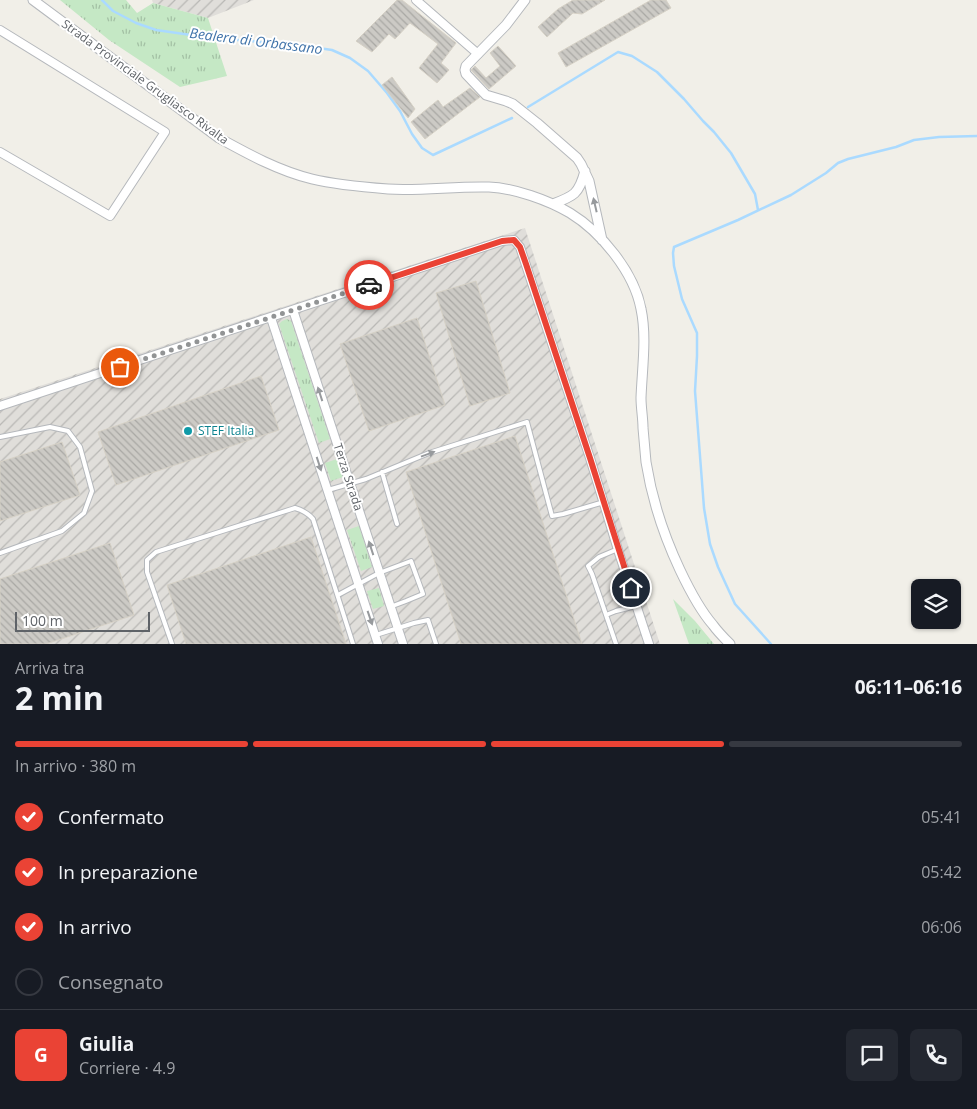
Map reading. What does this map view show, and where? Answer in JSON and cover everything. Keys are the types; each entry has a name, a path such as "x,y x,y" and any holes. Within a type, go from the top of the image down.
{"street":[{"name":"Strada Provinciale Grugliasco Rivalta","path":"33,0 219,138 241,151 288,171 312,179 349,186 390,189 491,187 514,191 552,204 569,213 602,240 622,264 634,286 641,308 644,328 641,402 646,461 656,508 668,545 691,592 712,624 730,644"},
{"path":"416,0 478,54"},
{"path":"525,0 506,25 466,66 466,74 490,97 513,104 577,158 589,181 602,240"},
{"path":"0,30 165,132 110,216 0,152"},
{"path":"552,204 575,194 582,184 585,171"},
{"path":"0,406 502,241 514,240 520,247 649,644"},
{"name":"Terza Strada","path":"293,310 403,644"},
{"name":"Terza Strada","path":"271,318 378,644"}],"lane":[{"path":"328,491 429,453 527,422 552,516 604,502"},
{"path":"0,437 50,426 68,431 80,447 92,491 84,513 62,531 0,553"},
{"path":"382,472 397,524"},
{"path":"172,644 147,572 147,560 156,552 295,508 302,510 313,519 352,644"},
{"path":"616,644 588,566 599,557 618,549"},
{"path":"338,595 379,573 411,561 423,594 390,606"},
{"path":"606,615 636,606"},
{"path":"376,635 428,620 436,644"}],"shaded area":[{"path":"152,0 254,0 208,18 153,3"},
{"path":"525,228 660,644 0,644 0,399"}],"green space":[{"path":"60,0 126,0 137,13 153,3 208,18 227,76 180,87 109,40"},
{"path":"287,319 291,321 330,439 319,443 279,324"},
{"path":"337,459 343,477 331,481 325,463"},
{"path":"359,526 372,567 361,571 347,530"},
{"path":"379,588 384,606 373,609 367,591"},
{"path":"673,599 695,621 714,644 689,644"}],"building":[{"path":"397,0 402,0 456,43 441,63 449,70 437,83 419,68 438,44 410,23 395,39 389,34 372,52 356,41"},
{"path":"573,0 605,0 582,14 573,13 547,37 538,27 558,9"},
{"path":"651,0 666,0 671,8 566,67 558,53"},
{"path":"498,46 516,66 489,89 471,70 475,66 486,78 500,66 490,53"},
{"path":"392,77 415,109 408,118 382,85"},
{"path":"470,88 480,97 425,139 411,122 438,100 443,107"},
{"path":"476,281 510,393 470,406 436,293"},
{"path":"417,318 445,405 369,431 340,344"},
{"name":"STEF Italia","path":"261,376 279,430 116,485 98,432"},
{"path":"515,436 582,644 461,644 406,472"},
{"path":"62,442 80,495 0,521 0,462"},
{"path":"311,537 346,644 186,644 167,585"},
{"path":"110,543 134,615 46,644 0,644 0,579"}],"waterway":[{"name":"Bealera di Orbassano","path":"102,0 113,11 136,23 156,30 212,38 298,45 332,50 350,58 368,71 387,93 422,148 433,155 512,118"},
{"name":"Bealera di Orbassano","path":"528,107 618,52 632,56 657,72 714,132 731,153 755,194 758,210"},
{"path":"771,644 735,604 710,544 704,508 695,391 697,333 682,299 674,266 674,247 791,195 826,173 838,163 848,159 896,147 914,140 977,136"}],"way so far":[{"path":"120,367 369,285"}],"place":[{"name":"STEF Italia","path":"188,431"}],"route":[{"path":"369,285 502,241 514,240 520,247 526,264 631,588"}]}
